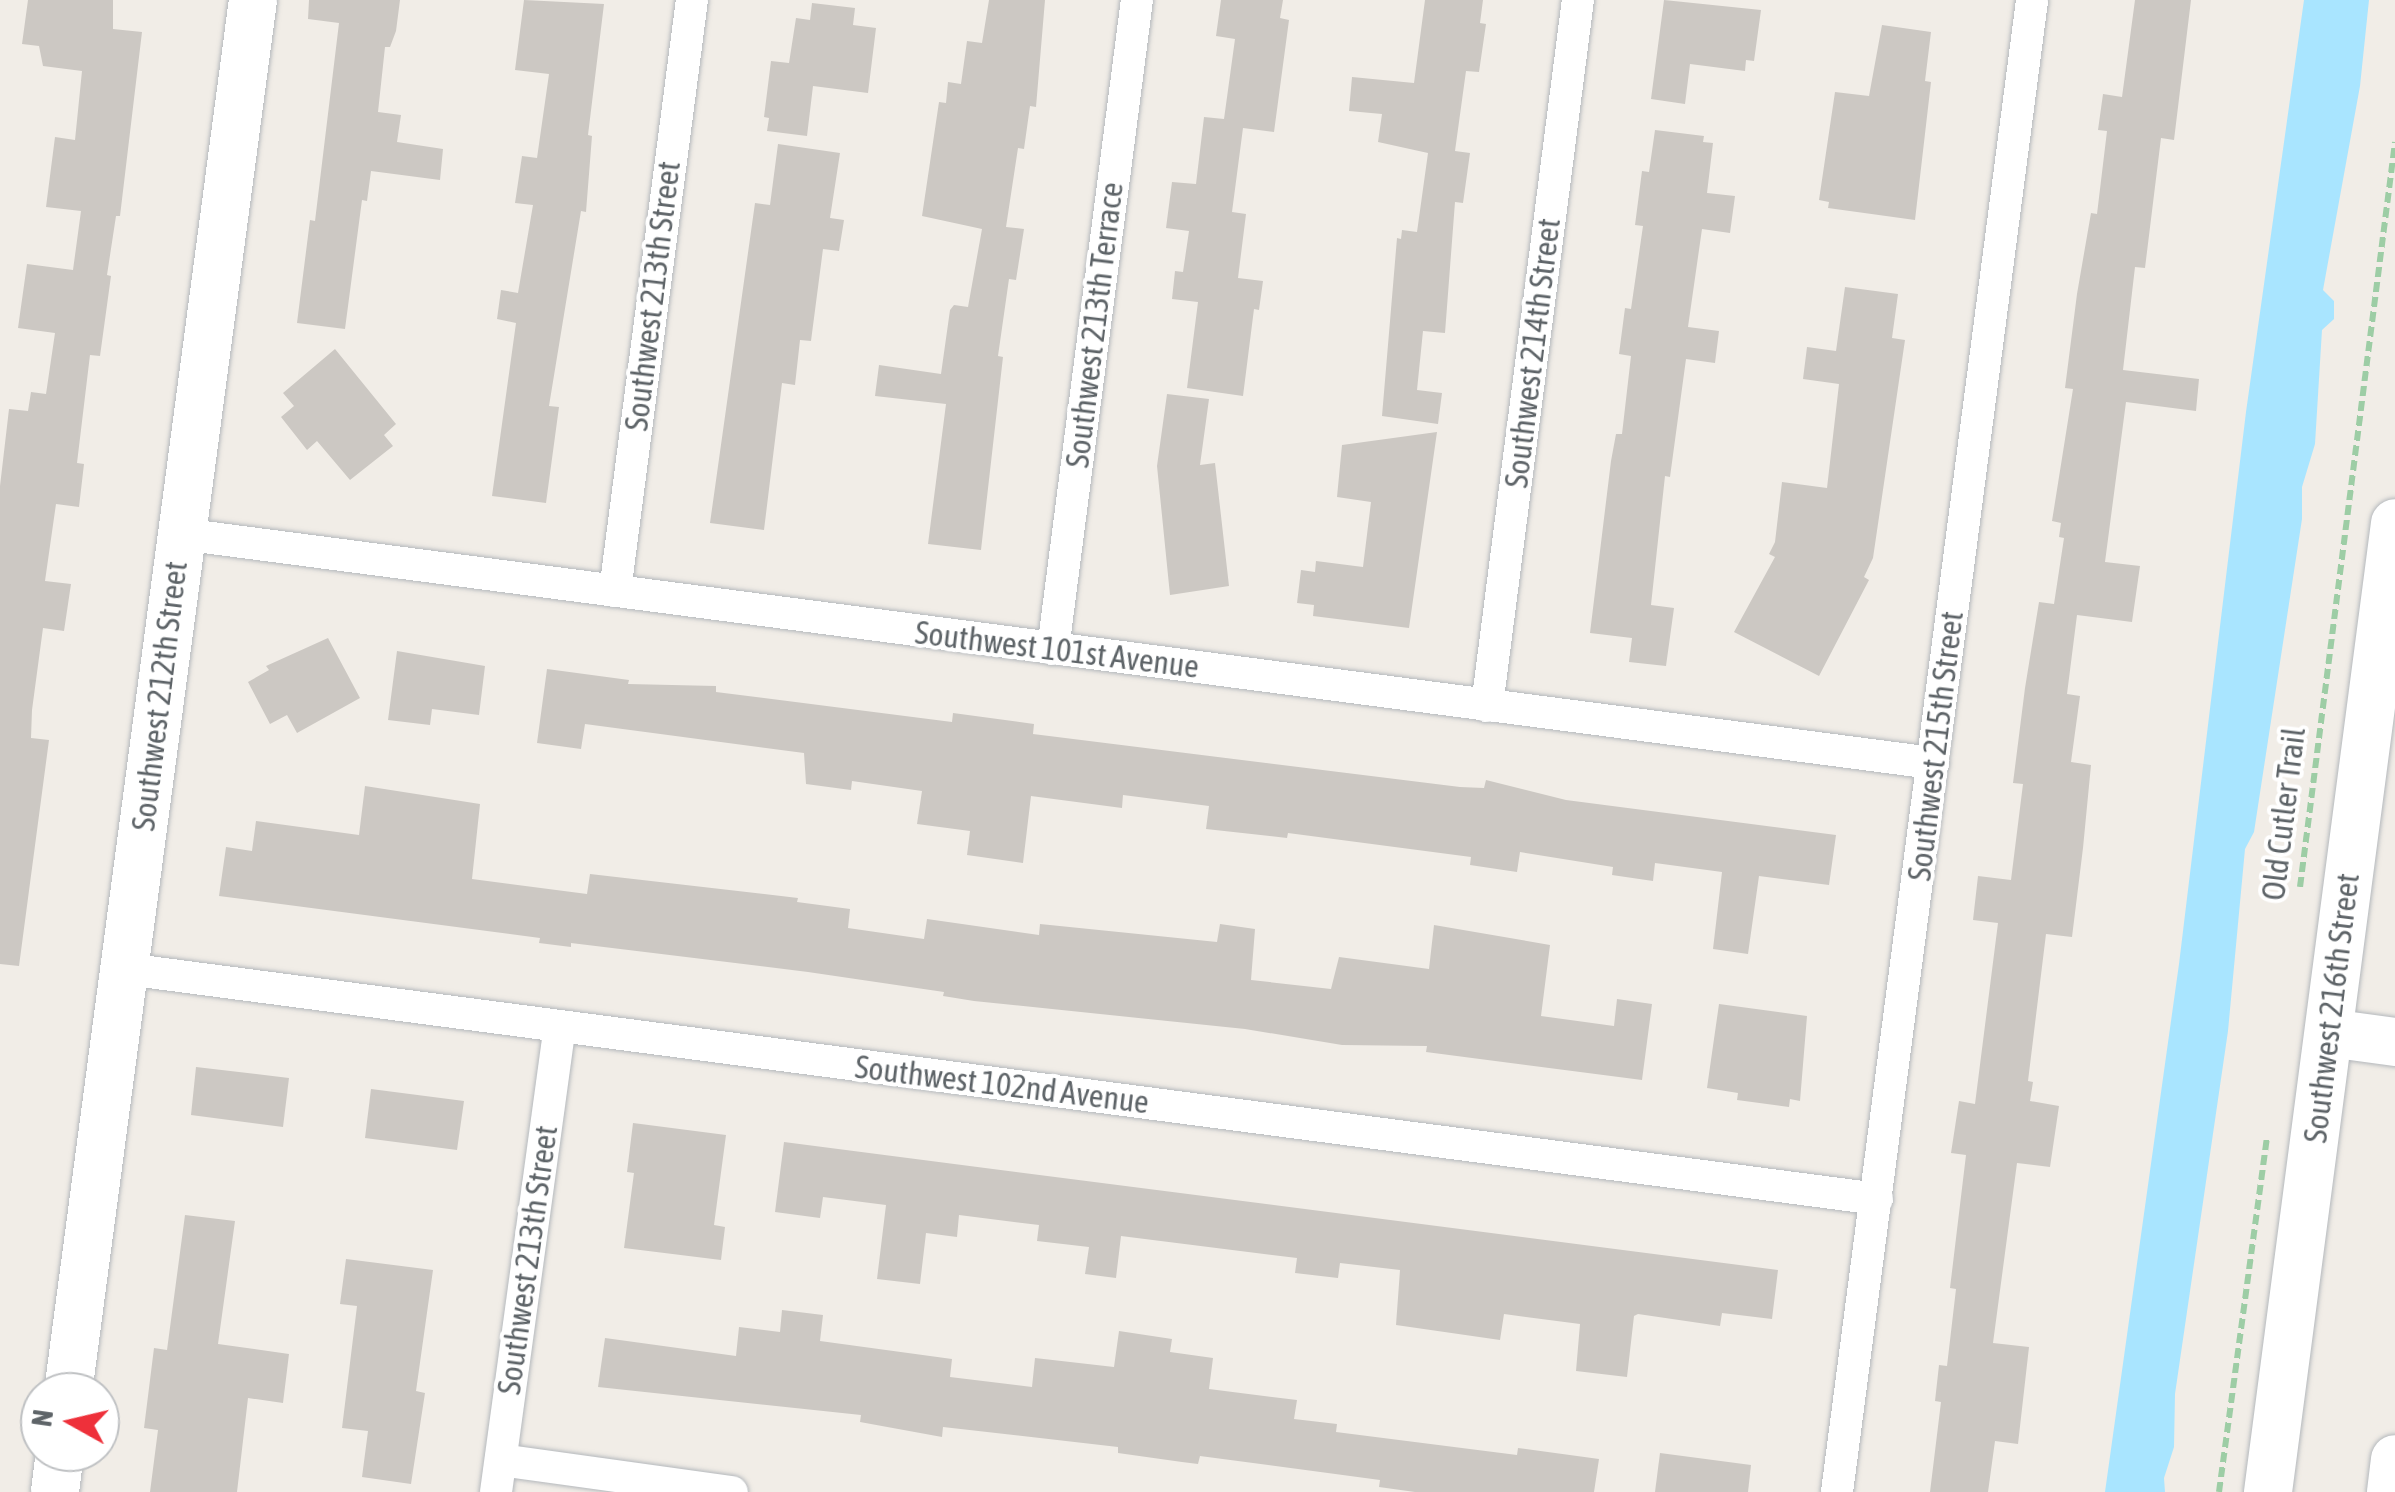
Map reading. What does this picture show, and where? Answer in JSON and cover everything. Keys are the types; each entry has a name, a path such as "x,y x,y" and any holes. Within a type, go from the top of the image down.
{"street":[{"name":"Southwest 212th Street","path":"71,1372 253,0"},
{"name":"Southwest 213th Street","path":"615,591 692,0"},
{"name":"Southwest 213th Terrace","path":"1053,649 1137,0"},
{"name":"Southwest 214th Street","path":"1487,706 1578,0"},
{"name":"Southwest 215th Street","path":"1838,1492 2032,0"},
{"name":"Southwest 216th Street","path":"2268,1492 2395,523"},
{"name":"Southwest 101st Avenue","path":"180,534 1934,763"},
{"name":"Southwest 102nd Avenue","path":"126,969 1878,1199"},
{"name":"Southwest 213th Street","path":"499,1476 560,1027"},
{"path":"2329,1033 2395,1042"},
{"path":"2390,1492 2395,1459"},
{"path":"499,1476 732,1492"}],"path":[{"name":"Old Cutler Trail","path":"2298,906 2395,142"},
{"path":"2219,1492 2269,1123"}],"water":[{"path":"2304,0 2369,0 2360,86 2323,290 2334,301 2334,319 2322,330 2315,444 2302,487 2302,519 2254,832 2245,849 2228,1031 2175,1394 2174,1447 2164,1478 2165,1492 2105,1492 2179,964 2246,412"}],"building":[{"path":"28,0 113,0 113,29 142,32 120,216 116,216 107,275 111,276 100,356 90,355 77,463 84,464 79,507 56,504 45,581 71,584 64,631 43,628 31,738 49,740 19,966 0,964 0,486 9,409 28,411 31,392 46,394 55,333 18,328 27,264 73,270 81,211 46,207 55,137 75,140 82,71 43,66 39,46 22,44"},
{"path":"309,0 400,0 396,31 390,47 385,47 378,112 401,115 397,142 443,149 440,180 371,171 367,201 362,200 345,329 297,323 310,220 315,221 339,23 308,19"},
{"path":"524,0 604,4 588,135 592,136 586,212 581,211 549,406 559,407 546,503 492,496 516,323 497,319 501,290 518,293 533,205 515,203 522,156 537,158 549,74 515,70"},
{"path":"989,0 1045,0 1036,107 1030,106 1024,149 1018,148 1006,227 1024,229 1016,280 1009,279 998,356 1003,357 981,550 928,544 946,404 875,396 879,365 941,374 950,310 954,305 968,307 982,229 922,216 939,102 946,103 948,82 961,84 967,41 982,43"},
{"path":"1221,0 1283,0 1280,18 1289,20 1274,132 1243,128 1232,212 1246,214 1238,278 1263,281 1259,310 1254,309 1243,396 1187,388 1198,302 1172,299 1175,271 1183,272 1189,231 1166,228 1172,182 1196,184 1204,117 1224,119 1235,39 1216,36"},
{"path":"1425,0 1483,0 1480,23 1486,24 1479,72 1466,71 1455,151 1470,153 1463,203 1455,202 1445,333 1423,331 1417,390 1442,393 1438,424 1382,416 1397,238 1401,239 1402,230 1417,232 1428,153 1378,142 1382,114 1349,111 1352,77 1414,83"},
{"path":"1664,0 1761,10 1754,61 1746,60 1745,71 1690,64 1685,104 1651,99"},
{"path":"2135,0 2191,0 2174,140 2161,138 2145,268 2135,267 2123,370 2199,379 2196,411 2126,402 2105,562 2140,566 2132,622 2077,615 2067,694 2080,696 2071,762 2091,765 2083,848 2072,937 2046,934 2028,1081 2033,1082 2030,1101 2059,1106 2050,1167 2017,1163 1993,1343 2029,1347 2018,1444 1995,1441 1988,1492 1930,1492 1941,1402 1935,1401 1939,1365 1947,1366 1956,1289 1950,1288 1966,1155 1951,1153 1959,1101 1975,1104 1998,923 1973,920 1978,876 2011,880 2023,784 2013,783 2025,688 2039,602 2054,604 2064,538 2059,537 2061,523 2052,521 2073,389 2065,388 2077,294 2091,213 2097,214 2107,131 2098,130 2103,94 2122,97"},
{"path":"812,3 855,8 853,25 876,28 868,93 813,86 807,136 767,131 769,118 764,117 771,61 789,63 796,18 810,20"},
{"path":"1882,25 1931,32 1925,81 1931,82 1915,220 1828,208 1829,202 1819,200 1835,92 1869,96"},
{"path":"1655,130 1704,136 1703,142 1713,143 1707,193 1735,196 1730,233 1702,229 1688,327 1719,331 1715,363 1686,359 1670,477 1665,476 1651,605 1674,608 1666,666 1629,662 1632,638 1590,633 1611,461 1616,434 1622,434 1631,356 1619,354 1625,308 1631,309 1643,226 1635,225 1642,171 1649,172"},
{"path":"778,144 840,153 830,218 844,220 839,251 823,249 811,341 800,340 795,385 782,383 764,530 710,523 755,203 770,205"},
{"path":"1845,287 1898,294 1892,338 1905,340 1873,558 1864,577 1869,580 1819,676 1734,632 1775,557 1769,554 1775,542 1782,482 1827,488 1839,384 1803,379 1807,347 1836,351"},
{"path":"335,349 396,424 384,435 393,446 350,480 317,441 307,450 281,417 294,406 283,393"},
{"path":"1167,394 1209,399 1200,465 1215,463 1229,586 1170,595 1157,466"},
{"path":"1437,432 1409,628 1313,616 1314,605 1297,603 1301,570 1315,572 1316,561 1363,567 1371,502 1337,497 1342,445"},
{"path":"328,638 360,698 297,733 287,715 270,724 248,682 269,670 266,666"},
{"path":"397,651 485,666 479,715 432,709 430,725 388,720"},
{"path":"547,669 629,680 628,684 716,686 716,692 952,722 953,713 1034,724 1033,734 1460,787 1484,788 1486,780 1566,800 1836,835 1829,885 1759,876 1748,954 1713,949 1722,872 1655,863 1653,881 1612,875 1613,867 1520,852 1517,872 1470,865 1471,857 1288,833 1287,838 1206,829 1209,806 1123,795 1122,808 1031,796 1023,863 967,855 970,831 917,824 922,791 852,781 851,790 806,784 804,753 585,724 581,749 537,743"},
{"path":"365,786 480,804 472,879 587,894 590,874 798,898 797,902 850,909 848,928 924,939 927,919 1039,935 1040,924 1217,942 1220,924 1255,929 1251,980 1331,989 1339,957 1429,969 1434,925 1550,945 1541,1016 1614,1026 1617,999 1652,1004 1642,1080 1426,1052 1427,1046 1342,1045 1245,1029 974,1001 943,996 944,992 808,972 571,943 571,947 539,943 540,938 219,896 226,847 252,851 256,821 359,835"},
{"path":"1719,1004 1807,1016 1800,1101 1790,1099 1789,1107 1737,1100 1738,1093 1707,1088"},
{"path":"196,1067 289,1078 283,1127 191,1115"},
{"path":"371,1089 464,1101 457,1150 365,1138"},
{"path":"633,1123 726,1135 714,1225 725,1227 721,1260 624,1248 634,1173 627,1172"},
{"path":"784,1142 1778,1270 1772,1319 1722,1313 1720,1326 1638,1314 1634,1316 1627,1377 1576,1371 1580,1324 1504,1314 1500,1340 1396,1325 1400,1270 1340,1263 1338,1278 1295,1273 1297,1258 1121,1236 1116,1278 1085,1274 1089,1247 1037,1241 1039,1225 959,1215 957,1237 926,1233 920,1284 877,1279 886,1205 823,1197 820,1218 775,1212"},
{"path":"185,1215 235,1221 218,1344 289,1354 283,1403 248,1398 237,1492 150,1492 158,1430 144,1428 154,1348 167,1350"},
{"path":"346,1259 433,1270 416,1391 425,1393 411,1484 362,1477 368,1431 342,1428 357,1306 340,1304"},
{"path":"782,1310 823,1315 820,1341 952,1359 950,1377 1032,1387 1035,1358 1114,1367 1119,1331 1172,1339 1170,1352 1213,1358 1209,1389 1297,1400 1294,1419 1337,1424 1336,1432 1517,1455 1518,1448 1599,1459 1594,1492 1415,1492 1379,1487 1380,1480 1200,1456 1198,1464 1118,1453 1118,1447 943,1427 942,1437 860,1422 861,1415 598,1387 605,1338 736,1356 739,1327 780,1332"},
{"path":"1660,1453 1751,1465 1748,1492 1655,1492"}]}
